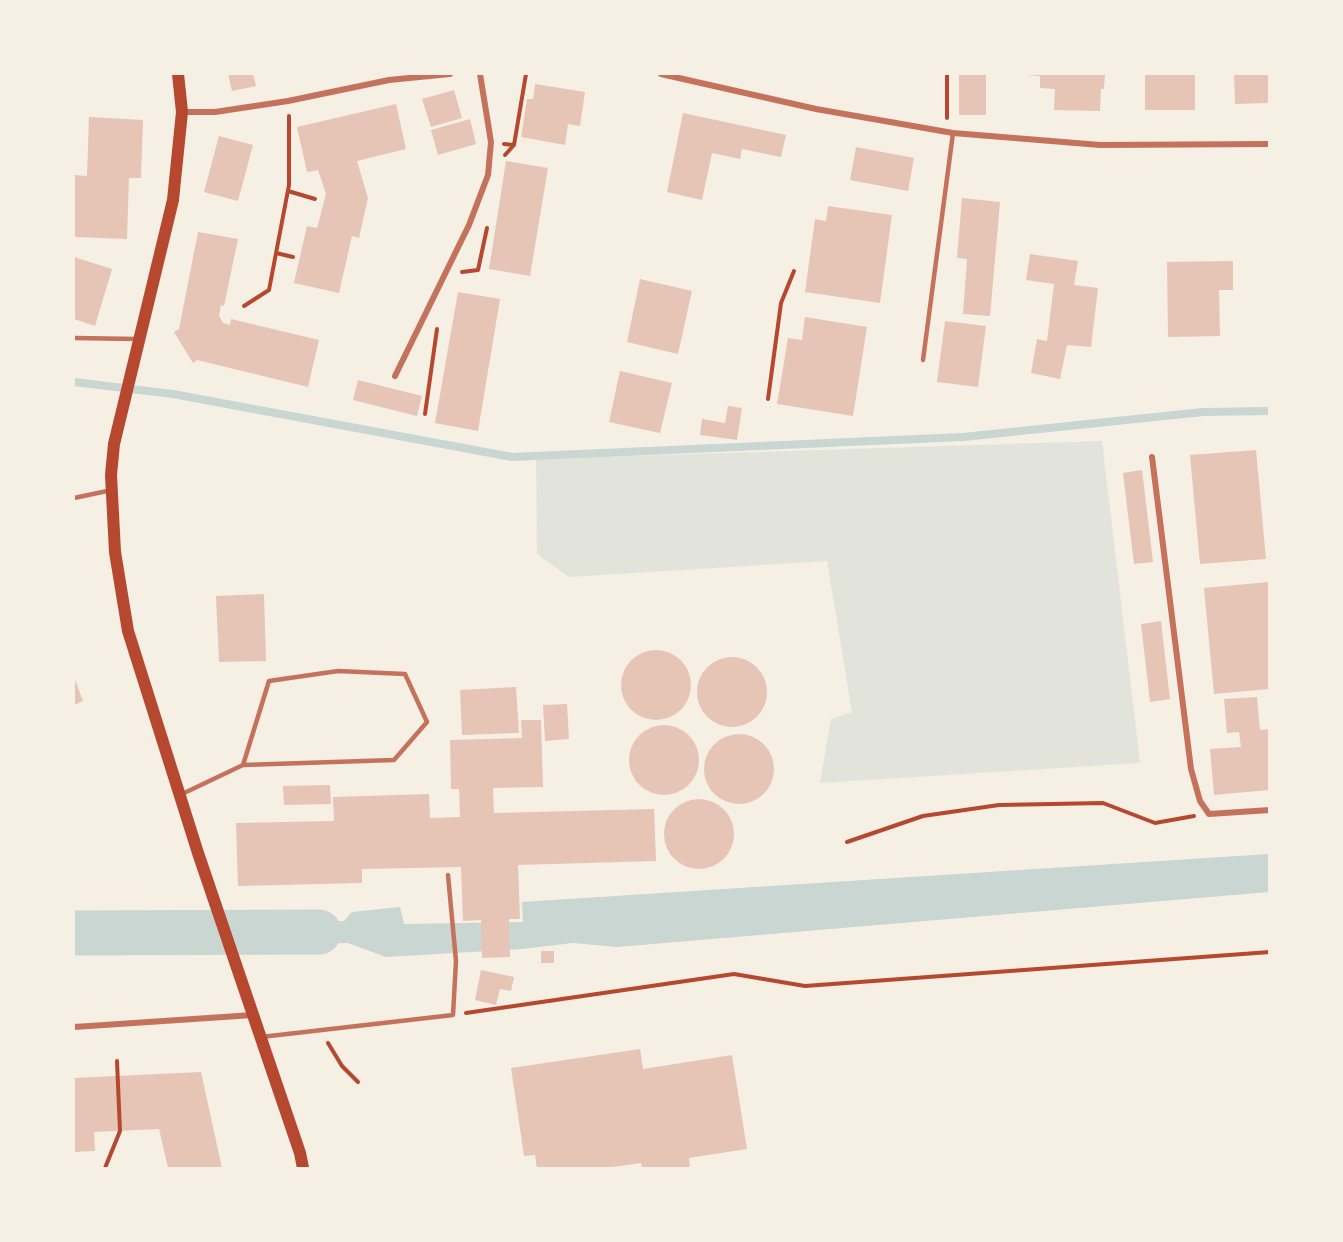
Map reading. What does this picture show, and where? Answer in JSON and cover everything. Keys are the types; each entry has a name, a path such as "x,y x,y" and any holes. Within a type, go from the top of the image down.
{"main road":[{"path":"178,74 182,112 173,200 114,444 112,490 115,552 128,631 233,961 254,1015 303,1168"}],"street":[{"path":"182,112 215,112 288,101 390,77 450,74"},
{"path":"396,376 469,225 489,175 491,142 480,74"},
{"path":"662,74 816,109 953,133 1100,145 1269,144"},
{"path":"1152,457 1191,769 1200,801 1209,814 1269,810"},
{"path":"74,1027 254,1015"}],"lane":[{"path":"923,360 953,133"},
{"path":"74,338 140,339"},
{"path":"74,498 112,490"},
{"path":"179,795 243,765 394,760 427,722 405,674 338,671 269,681 243,765"},
{"path":"261,1036 453,1015 456,961 448,875"}],"path":[{"path":"491,142 514,145 526,74"},
{"path":"939,131 947,117 947,74"},
{"path":"244,306 269,291 288,191 288,101"},
{"path":"288,191 315,199"},
{"path":"276,253 293,257"},
{"path":"768,399 781,303 794,271"},
{"path":"425,414 439,320"},
{"path":"846,842 923,816 999,805 1103,803 1155,823 1209,814"},
{"path":"453,1015 734,974 805,986 1269,952"},
{"path":"320,1030 342,1066 358,1082"},
{"path":"105,1168 120,1131 117,1060"}],"shaded area":[{"path":"1102,441 1140,763 820,783 831,719 852,712 827,561 569,577 537,554 536,459"},
{"path":"1269,854 1269,892 617,947 573,943 522,949 386,957 348,943 261,944 252,921 344,921 352,912 400,907 404,924 523,922 522,902"},
{"path":"193,916 203,951 74,950 74,917"}],"building":[{"path":"228,74 253,74 256,86 232,91"},
{"path":"959,74 986,74 986,115 959,115"},
{"path":"1013,74 1105,74 1104,89 1101,89 1100,111 1054,110 1055,89 1040,88 1040,76"},
{"path":"1145,74 1195,74 1195,110 1145,110"},
{"path":"1234,74 1269,74 1267,103 1235,104"},
{"path":"535,84 585,92 580,126 568,124 565,145 521,137 527,99 533,99"},
{"path":"454,90 462,118 431,127 422,99"},
{"path":"396,104 406,149 357,161 368,198 359,238 352,236 339,293 294,283 307,226 317,228 326,194 318,170 307,172 297,127"},
{"path":"683,113 786,135 781,157 742,149 740,159 712,153 702,200 667,192"},
{"path":"89,117 143,120 141,178 129,178 127,239 74,237 74,175 87,176"},
{"path":"470,119 476,144 438,155 431,130"},
{"path":"219,136 253,145 238,201 204,192"},
{"path":"856,147 914,158 908,191 850,180"},
{"path":"506,161 548,168 530,276 489,269"},
{"path":"962,198 1000,202 990,316 963,314 967,259 957,258"},
{"path":"828,206 892,215 880,303 805,292 815,219 826,221"},
{"path":"198,232 238,239 224,306 221,305 219,316 223,323 230,325 231,319 319,340 308,387 197,360 193,363 174,332 179,329"},
{"path":"1030,254 1078,261 1074,285 1098,288 1091,347 1067,345 1060,379 1031,373 1037,339 1047,341 1054,284 1026,280"},
{"path":"74,257 112,269 95,326 74,319"},
{"path":"1233,261 1233,290 1219,290 1220,336 1168,337 1167,262"},
{"path":"640,279 692,291 678,354 627,342"},
{"path":"458,292 500,299 478,431 435,423"},
{"path":"805,317 867,327 853,416 777,404 788,338 802,340"},
{"path":"945,321 986,326 978,387 937,382"},
{"path":"620,371 672,383 660,433 609,422"},
{"path":"358,380 422,396 417,416 353,400"},
{"path":"728,406 742,408 737,440 700,435 702,419 725,423"},
{"path":"1256,450 1266,559 1200,564 1190,455"},
{"path":"1142,470 1153,562 1134,564 1123,473"},
{"path":"1269,582 1269,689 1214,694 1204,588"},
{"path":"264,594 266,661 219,662 216,596"},
{"path":"1161,621 1170,699 1150,702 1141,624"},
{"path":"656,650 669,653 681,660 688,672 691,685 688,698 681,710 669,717 656,720 643,717 631,710 624,698 621,685 624,672 631,660 643,653"},
{"path":"732,657 745,660 757,667 764,679 767,692 764,705 757,717 745,724 732,727 719,724 707,717 700,705 697,692 700,679 707,667 719,660"},
{"path":"74,677 83,701 74,705"},
{"path":"516,687 519,733 462,735 460,690"},
{"path":"1257,697 1260,730 1269,729 1269,790 1214,795 1210,749 1241,747 1239,732 1227,733 1224,699"},
{"path":"567,704 569,739 545,741 543,705"},
{"path":"521,720 541,720 543,787 493,788 494,813 654,809 656,861 518,865 520,919 509,919 510,957 482,958 481,920 463,921 461,867 362,869 362,883 238,886 236,823 334,821 333,797 429,794 430,818 460,817 459,789 451,789 450,740 522,738"},
{"path":"664,725 677,728 689,735 696,747 699,760 696,773 689,785 677,792 664,795 651,792 639,785 632,773 629,760 632,747 639,735 651,728"},
{"path":"739,734 752,737 764,744 771,756 774,769 771,782 764,794 752,801 739,804 726,801 714,794 707,782 704,769 707,756 714,744 726,737"},
{"path":"330,785 331,804 284,805 283,786"},
{"path":"699,799 712,802 724,809 731,821 734,834 731,847 724,859 712,866 699,869 686,866 674,859 667,847 664,834 667,821 674,809 686,802"},
{"path":"541,951 554,951 554,963 541,963"},
{"path":"481,970 514,977 511,991 500,989 496,1005 475,1000"},
{"path":"640,1049 643,1069 732,1055 747,1149 689,1158 690,1168 642,1168 641,1163 606,1168 537,1168 535,1155 524,1156 511,1068"},
{"path":"201,1072 222,1168 168,1168 159,1129 94,1132 95,1151 74,1152 74,1078"}],"waterway":[{"path":"74,382 173,394 512,457 963,437 1203,412 1270,411"},
{"path":"74,933 319,932"}]}
